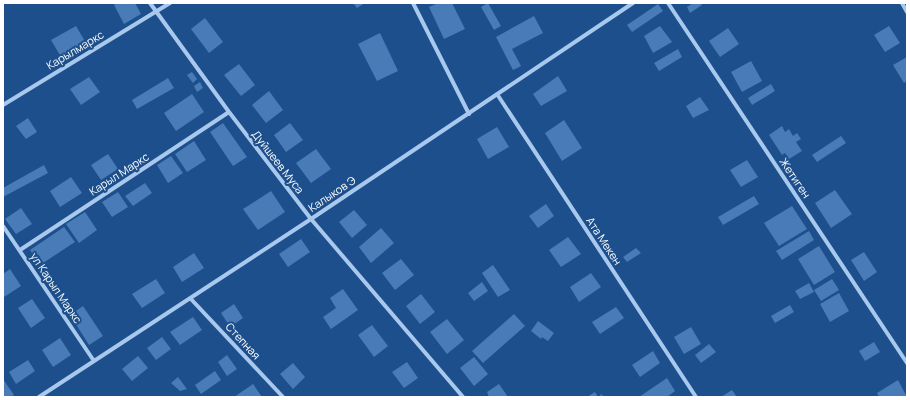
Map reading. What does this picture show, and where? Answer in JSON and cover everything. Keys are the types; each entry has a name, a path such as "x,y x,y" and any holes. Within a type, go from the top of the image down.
{"street":[{"name":"Дуйшеев Муса","path":"150,3 229,112 311,219 463,397"},
{"name":"Карылмаркс","path":"3,105 170,3"},
{"path":"413,3 469,114"},
{"name":"Калыков Э","path":"39,397 311,219 633,3"},
{"name":"Жетиген","path":"668,3 907,363"},
{"path":"902,3 907,12"},
{"name":"Ата Мекен","path":"497,94 696,397"},
{"name":"Карыл Маркс","path":"20,250 229,112"},
{"name":"ул Карыл Маркс","path":"3,226 94,361"},
{"name":"Степная","path":"190,298 283,397"}],"building":[{"path":"117,3 135,3 141,14 124,24 114,5"},
{"path":"353,3 365,3 357,8"},
{"path":"438,3 452,3 465,29 444,39 429,7"},
{"path":"488,3 501,26 494,30 481,7"},
{"path":"693,3 700,3 702,5 690,13 687,7"},
{"path":"658,4 663,11 632,32 627,25"},
{"path":"534,16 543,33 512,49 521,66 513,70 496,37"},
{"path":"205,18 223,42 209,53 191,29"},
{"path":"76,26 86,43 61,57 51,40"},
{"path":"660,26 672,42 653,53 644,36"},
{"path":"889,26 900,43 885,52 874,35"},
{"path":"728,28 739,44 720,57 709,41"},
{"path":"380,33 398,71 377,81 358,44"},
{"path":"678,49 682,57 659,71 654,63"},
{"path":"907,57 907,81 904,83 893,65"},
{"path":"751,61 762,81 742,92 731,72"},
{"path":"239,64 255,85 241,96 224,75"},
{"path":"192,72 197,79 193,83 187,75"},
{"path":"558,76 567,91 541,106 533,94"},
{"path":"89,77 100,92 81,105 70,89"},
{"path":"168,78 174,88 137,109 132,100"},
{"path":"200,82 203,88 197,92 194,86"},
{"path":"771,84 775,91 752,105 748,98"},
{"path":"269,91 283,110 266,123 252,105"},
{"path":"192,94 204,112 176,131 164,113"},
{"path":"700,97 709,110 693,118 686,106"},
{"path":"28,118 37,132 26,139 16,126"},
{"path":"564,120 582,148 562,161 545,133"},
{"path":"223,123 247,157 233,166 210,132"},
{"path":"290,123 303,140 286,152 274,135"},
{"path":"782,126 785,132 789,129 793,136 797,133 801,139 796,142 802,151 789,159 785,153 782,155 769,135"},
{"path":"497,127 509,147 488,159 477,139"},
{"path":"841,136 846,143 817,162 812,155"},
{"path":"194,141 206,160 187,172 175,154"},
{"path":"316,149 331,169 311,183 296,163"},
{"path":"108,154 118,169 101,180 91,165"},
{"path":"171,156 183,173 168,183 157,165"},
{"path":"747,160 758,177 741,187 730,170"},
{"path":"44,165 48,173 3,197 3,188"},
{"path":"71,177 82,193 60,207 50,191"},
{"path":"145,183 152,193 133,206 125,196"},
{"path":"835,190 852,214 831,228 815,203"},
{"path":"271,191 285,212 258,230 243,209"},
{"path":"118,192 128,207 112,217 102,202"},
{"path":"754,196 759,204 723,225 718,217"},
{"path":"546,204 554,216 538,228 529,216"},
{"path":"792,206 807,229 779,246 764,223"},
{"path":"21,208 32,224 16,234 5,219"},
{"path":"354,210 367,225 352,238 339,222"},
{"path":"85,212 97,230 79,243 66,224"},
{"path":"64,227 75,242 40,265 30,250"},
{"path":"381,228 394,243 371,263 359,247"},
{"path":"809,231 814,240 782,260 776,251"},
{"path":"568,237 581,254 561,267 549,250"},
{"path":"301,239 310,252 288,267 279,254"},
{"path":"819,246 835,272 814,285 798,259"},
{"path":"636,248 641,253 627,262 623,257"},
{"path":"864,252 877,272 864,281 851,260"},
{"path":"194,253 204,268 182,282 173,267"},
{"path":"401,259 414,275 395,290 382,273"},
{"path":"493,265 510,290 498,297 482,273"},
{"path":"10,269 21,286 4,297 3,274"},
{"path":"591,273 601,287 579,302 570,287"},
{"path":"156,279 165,293 142,308 132,294"},
{"path":"832,279 839,290 821,301 814,290"},
{"path":"482,282 488,291 474,301 468,293"},
{"path":"809,283 814,292 800,299 795,291"},
{"path":"343,289 358,310 331,329 323,317 336,308 330,298"},
{"path":"839,293 849,311 830,322 820,304"},
{"path":"421,294 435,312 420,324 406,306"},
{"path":"32,299 45,318 31,328 18,308"},
{"path":"234,304 243,318 230,327 221,313"},
{"path":"790,305 794,312 775,323 771,316"},
{"path":"83,306 103,336 89,345 70,315"},
{"path":"616,307 624,318 600,334 592,322"},
{"path":"514,314 525,326 483,363 472,351"},
{"path":"193,317 202,330 180,345 170,332"},
{"path":"447,319 464,340 447,354 430,332"},
{"path":"538,321 554,333 548,341 542,337 541,339 531,331"},
{"path":"372,325 388,346 374,357 358,335"},
{"path":"691,327 701,344 684,354 674,337"},
{"path":"162,337 171,349 156,360 147,348"},
{"path":"60,338 71,355 53,367 42,350"},
{"path":"874,342 880,352 865,361 859,351"},
{"path":"709,344 716,352 701,363 695,355"},
{"path":"653,351 660,363 640,377 632,365"},
{"path":"227,355 237,369 227,376 218,362"},
{"path":"138,356 148,368 132,381 122,369"},
{"path":"474,357 488,374 474,386 460,368"},
{"path":"28,360 35,371 16,384 9,372"},
{"path":"407,362 418,378 404,388 392,372"},
{"path":"293,363 305,377 293,389 280,374"},
{"path":"215,371 221,380 201,394 195,385"},
{"path":"178,377 187,389 180,391 171,383"},
{"path":"667,378 675,391 667,397 639,397"},
{"path":"3,379 14,395 10,397 3,397"},
{"path":"898,380 907,397 879,397 877,393"},
{"path":"253,384 262,397 234,397"},
{"path":"499,384 508,397 489,397 487,392"},
{"path":"732,390 737,397 721,397"},
{"path":"595,392 598,397 587,397"}]}
